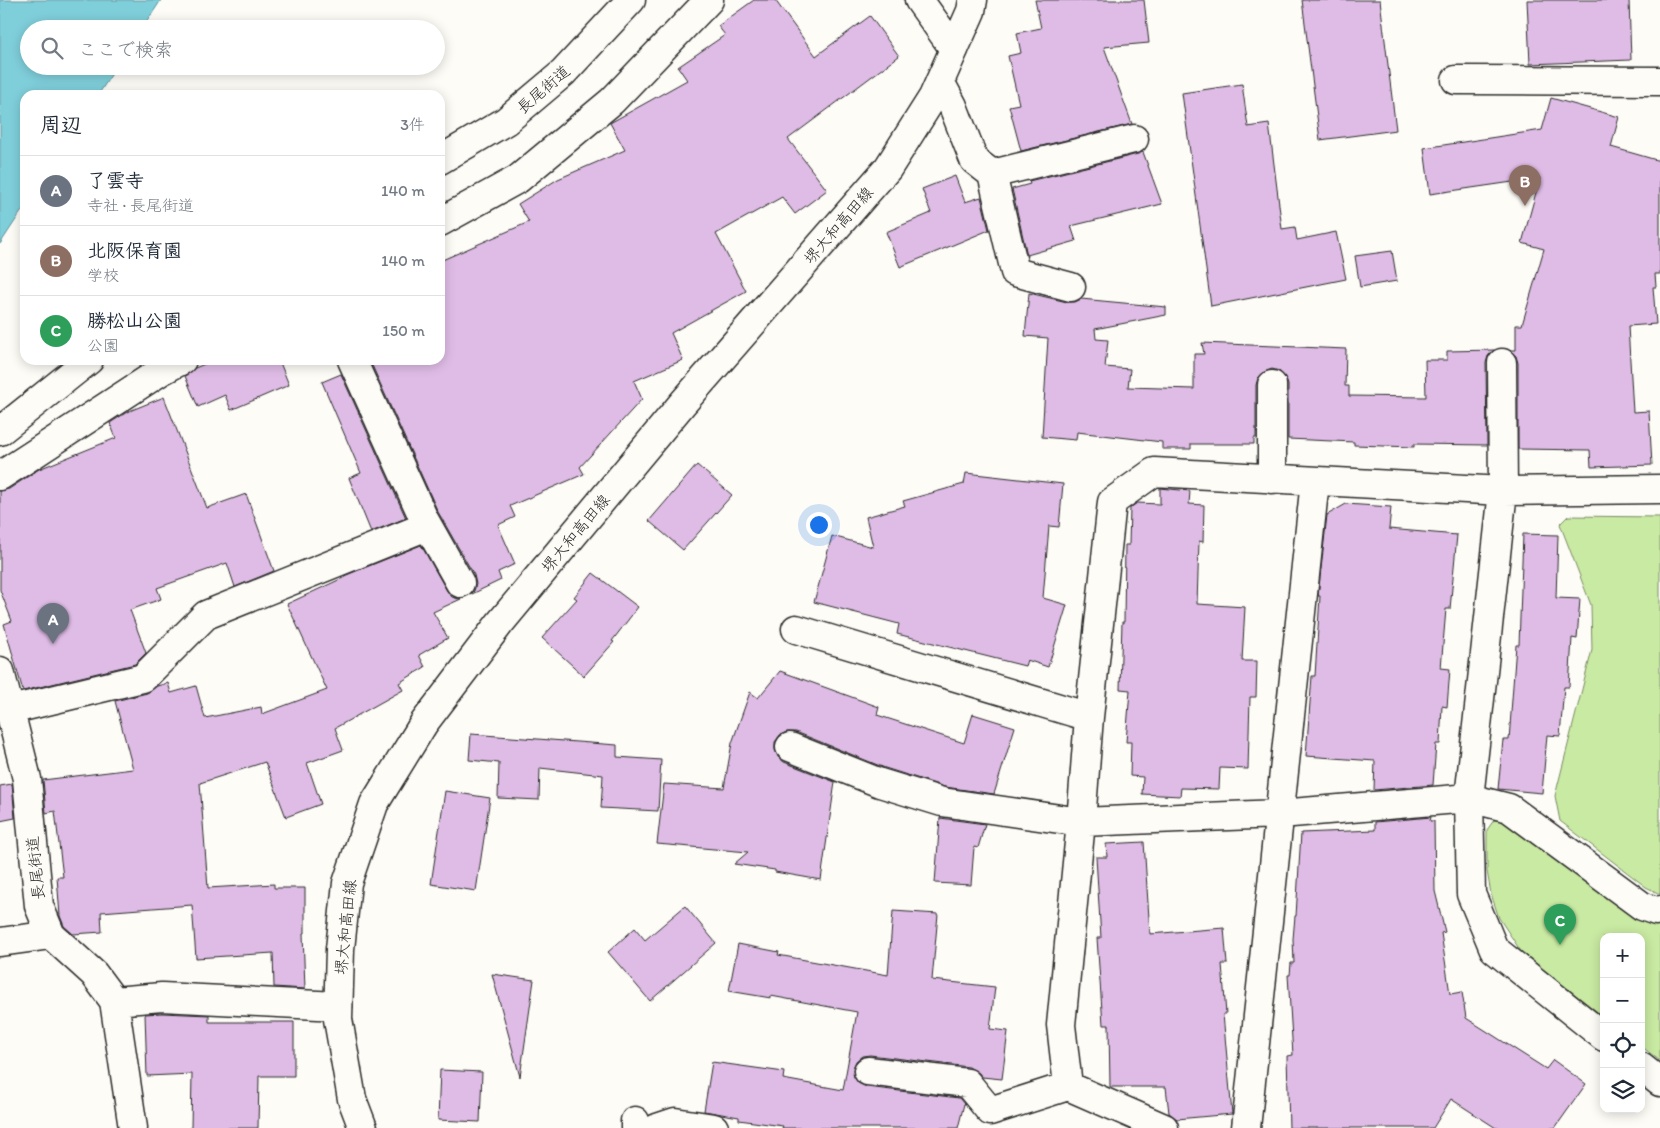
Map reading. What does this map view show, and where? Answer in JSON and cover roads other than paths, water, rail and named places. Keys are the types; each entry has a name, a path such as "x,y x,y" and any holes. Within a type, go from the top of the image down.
{"street":[{"name":"長尾街道","path":"445,157 506,121 563,73 632,0"},
{"path":"445,219 518,179 612,101 709,0"},
{"path":"919,0 954,49"},
{"name":"堺大和高田線","path":"363,1128 352,1099 338,1019 338,1006 340,949 347,883 374,804 424,723 500,623 682,404 888,168 933,97 971,11 973,0"},
{"path":"1456,80 1660,82"},
{"path":"940,82 953,106 974,160 992,174 1015,272 1071,287"},
{"path":"992,174 1134,139"},
{"path":"1502,363 1503,491 1469,798 1471,894 1494,949 1600,1034"},
{"path":"0,431 83,365"},
{"path":"0,476 172,365"},
{"path":"354,365 427,526 460,583"},
{"path":"1272,386 1272,479"},
{"path":"1068,1086 1061,1025 1081,822 1089,717 1112,502 1154,472 1503,491 1660,489"},
{"path":"1246,1128 1315,481"},
{"path":"10,710 143,678 206,615 427,526"},
{"path":"796,629 1089,717"},
{"name":"長尾街道","path":"0,671 27,779 39,906 51,935 94,974 114,1002 133,1128"},
{"path":"790,746 880,783 942,802 1081,822 1280,814 1469,798 1509,808 1642,906 1660,910"},
{"path":"0,942 51,935"},
{"path":"114,1002 162,997 338,1006"},
{"path":"1642,1068 1660,1082"},
{"path":"868,1071 967,1083 987,1119 1068,1086 1164,1128"},
{"path":"642,1126 675,1122 714,1128"}],"water":[{"path":"0,0 161,0 148,20 20,20 20,75 111,75 101,90 20,90 20,214 0,244"}],"place":[{"name":"北阪保育園","path":"1525,206"},
{"name":"了雲寺","path":"53,644"},
{"name":"勝松山公園","path":"1560,945"}]}
